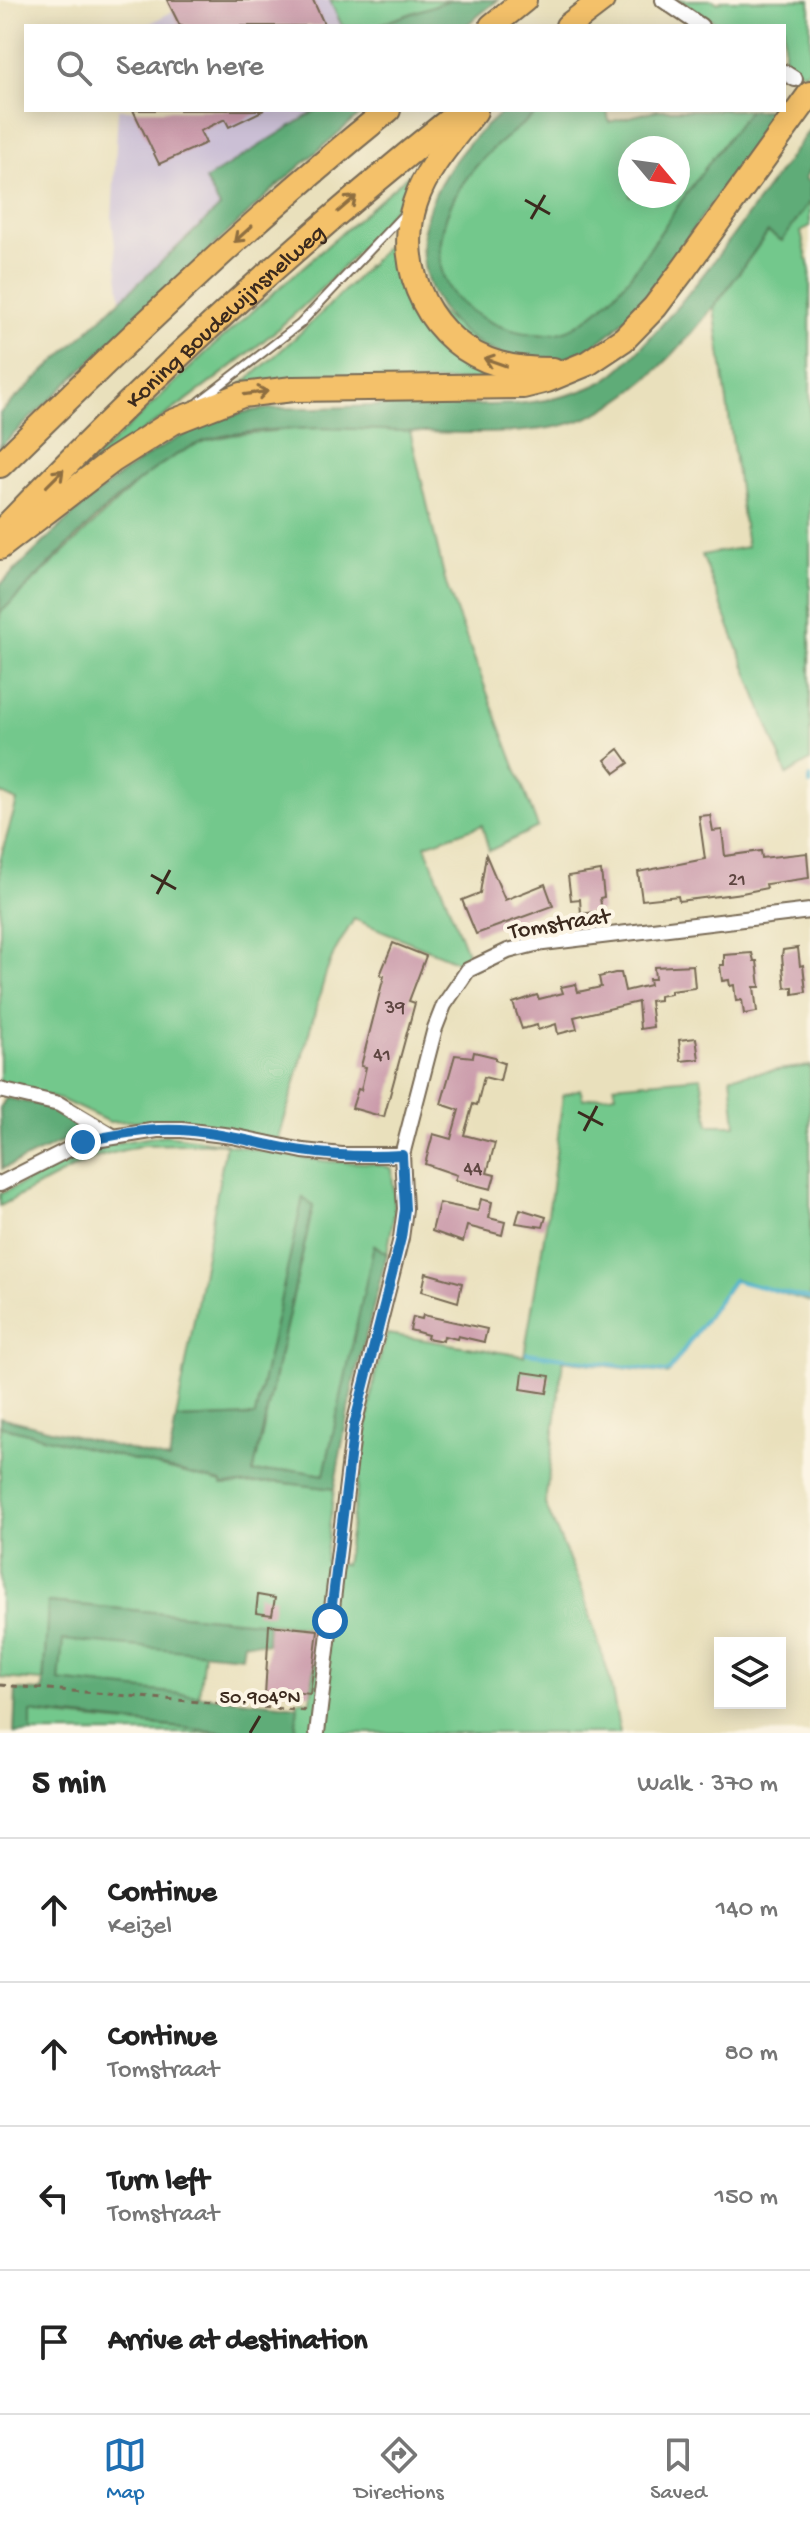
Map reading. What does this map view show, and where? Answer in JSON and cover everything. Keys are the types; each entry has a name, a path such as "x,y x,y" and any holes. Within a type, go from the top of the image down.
{"highway":[{"path":"494,24 524,0"},
{"path":"571,24 602,0"},
{"name":"Koning Boudewijnsnelweg","path":"0,465 142,324 328,158 386,112"},
{"name":"Koning Boudewijnsnelweg","path":"0,533 204,332 360,193 460,112"},
{"path":"474,112 434,165 415,202 410,234 413,276 428,309 445,331 468,350 497,364 572,370"},
{"path":"0,547 113,460 173,422 242,395 262,391 500,388 536,384 609,351 655,307 777,112"}],"street":[{"path":"663,0 698,24"},
{"name":"Tomstraat","path":"317,1733 354,1425 401,1238 405,1209 402,1155 435,1028 444,1005 468,970 508,951 535,944 810,911"},
{"path":"0,1090 59,1104 111,1135"},
{"path":"0,1184 83,1142 111,1135 157,1130 232,1136 303,1151 342,1155 402,1155"}],"lane":[{"path":"173,422 300,324 415,202"}],"path":[{"path":"0,1685 319,1712"}],"shaded area":[{"path":"194,0 330,0 341,24 149,24"},
{"path":"118,112 314,112 205,181 220,206 121,300 112,219"}],"green space":[{"path":"330,0 450,0 381,24 341,24"},
{"path":"450,0 498,0 468,24 381,24"},
{"path":"678,0 713,0 718,3 723,0 810,0 810,66 805,74 786,62 786,24 720,24"},
{"path":"314,112 363,112 276,187 0,447 0,413 220,207 205,180"},
{"path":"503,112 538,112 496,146 459,188 444,224 441,265 444,278 452,293 481,317 520,332 558,333 574,327 607,302 634,271 677,208 690,208 690,188 747,112 778,112 632,312 591,347 565,358 537,361 510,357 484,346 461,331 443,310 429,286 423,258 427,215 446,175 473,139"},
{"path":"538,112 607,112 609,122 650,112 747,112 690,189 690,136 618,136 618,208 677,208 646,255 607,302 574,327 558,333 520,332 481,317 452,293 444,278 440,258 444,224 459,188 483,159"},
{"path":"810,129 810,169 805,178 810,183 810,201 782,241 768,232 728,288 680,346 626,396 596,414 565,425 515,432 296,429 231,435 197,444 171,458 119,497 0,613 0,585 81,508 138,462 203,426 238,414 267,409 533,402 577,392 605,380 637,352 691,290"},
{"path":"434,152 398,203 359,250 273,333 226,371 77,476 212,347"},
{"path":"810,201 810,226 801,232 810,271 810,761 787,775 702,555 747,547 714,308 768,232 782,241"},
{"path":"403,228 409,289 524,378 235,390 322,312"},
{"path":"316,427 410,431 446,584 538,827 489,851 482,825 425,845 469,958 463,964 354,919 326,973 278,1142 178,1119 109,1122 62,1100 0,1085 0,860 17,801 0,793 0,613 145,475 175,456 200,442 232,435"},
{"path":"810,1066 810,1302 735,1279 668,1374 563,1360 545,1504 581,1587 609,1676 620,1733 295,1733 298,1700 311,1701 318,1628 49,1602 43,1681 0,1678 0,1426 221,1482 221,1485 277,1482 334,1489 325,1561 345,1565 375,1375 387,1334 524,1356 551,1195 563,1095 580,1089 583,1099 616,1094 614,1085 701,1077 709,1125 736,1125 731,1076"},
{"path":"6,1098 51,1107 76,1122 77,1130 64,1141 2,1169 0,1108"},
{"path":"165,1135 220,1143 143,1145 91,1159 0,1206 0,1194 104,1145"},
{"path":"226,1144 325,1161 376,1164 392,1169 395,1209 387,1254 375,1245 324,1475 295,1470 253,1474 313,1207 304,1198 255,1416 176,1419"},
{"path":"303,1197 313,1206 253,1473 295,1470 324,1475 374,1245 387,1254 353,1385 334,1489 277,1482 221,1485 221,1482 0,1426 0,1417 169,1460 176,1419 255,1416"},
{"path":"48,1602 268,1623 267,1644 244,1642 242,1656 63,1640 59,1681 298,1706 295,1733 232,1733 31,1712 31,1733 14,1733 16,1690 43,1691"},
{"path":"62,1639 204,1652 199,1696 59,1682"},
{"path":"31,1711 44,1715 232,1733 31,1733"}],"building":[{"path":"167,0 313,0 324,24 179,24"},
{"path":"134,112 260,112 229,127 225,119 200,131 206,143 159,164"},
{"path":"619,749 629,763 615,773 605,760"},
{"path":"710,815 713,831 722,830 725,856 761,851 762,858 807,853 809,878 766,884 767,888 742,893 679,901 678,896 642,900 638,872 705,859 699,816"},
{"path":"486,855 505,900 545,884 553,906 476,934 462,900 480,893"},
{"path":"601,871 602,911 581,914 580,899 571,900 568,876"},
{"path":"393,943 426,956 409,1001 415,1003 384,1117 352,1108 358,1089 361,1090 366,1067 361,1066 384,976 380,975"},
{"path":"798,948 806,992 793,994 793,987 785,988 782,955 783,950"},
{"path":"752,953 754,961 757,961 760,987 754,987 757,1012 744,1014 742,1000 736,1001 734,985 730,986 729,980 722,981 720,965 724,965 724,955"},
{"path":"693,965 695,988 671,991 671,994 659,996 659,1000 650,1001 653,1027 640,1029 638,1002 574,1017 577,1029 558,1034 556,1024 538,1030 537,1025 522,1029 513,1003 537,995 539,999 563,993 561,987 576,984 578,992 601,987 599,977 615,973 621,973 625,991 650,985 649,979 655,979 654,967"},
{"path":"696,1038 699,1059 681,1061 679,1040"},
{"path":"474,1052 495,1057 495,1060 504,1063 500,1081 484,1077 477,1105 473,1104 464,1135 495,1143 487,1173 495,1175 491,1189 455,1180 457,1175 425,1164 433,1134 451,1139 459,1110 441,1104 455,1055 473,1057"},
{"path":"481,1199 492,1202 489,1218 505,1222 502,1235 467,1226 463,1242 432,1231 439,1203 478,1211"},
{"path":"520,1209 546,1217 543,1227 516,1223"},
{"path":"426,1273 462,1283 458,1302 422,1291"},
{"path":"423,1315 487,1329 484,1342 458,1336 457,1339 444,1336 443,1341 410,1330 413,1317 422,1319"},
{"path":"523,1372 550,1376 547,1393 521,1389"},
{"path":"258,1595 275,1598 272,1615 256,1613"},
{"path":"269,1625 318,1630 310,1694 282,1691 281,1697 265,1696"}],"waterway":[{"path":"810,777 810,784"},
{"path":"527,1353 665,1372 669,1371 733,1280 810,1299"}],"route":[{"path":"83,1142 134,1132 182,1130 232,1136 303,1151 342,1155 402,1155 405,1209 401,1238 354,1425 330,1621"}]}
